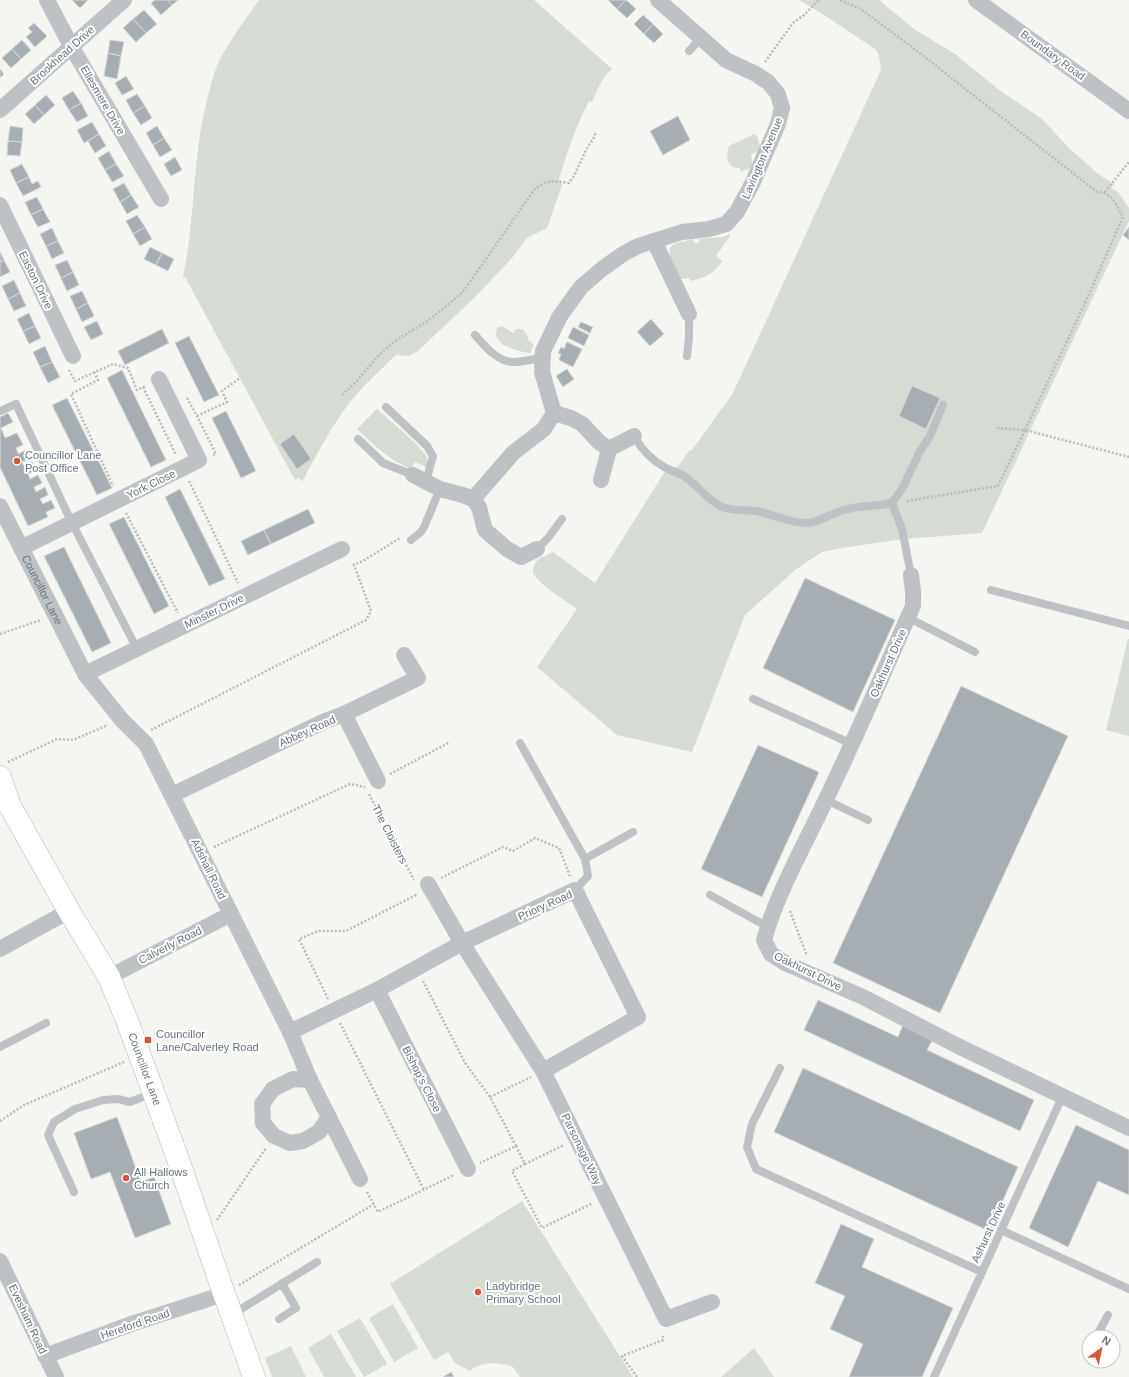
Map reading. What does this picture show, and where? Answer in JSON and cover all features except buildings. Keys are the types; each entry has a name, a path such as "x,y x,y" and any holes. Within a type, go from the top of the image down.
{"street":[{"name":"Ellesmere Drive","path":"47,0 161,199"},
{"name":"Brookhead Drive","path":"0,110 124,0"},
{"name":"Lavington Avenue","path":"554,413 542,372 543,351 560,316 581,287 602,269 623,254 638,246 682,232 709,229 726,224 737,212 753,182 775,131 782,108 778,94 768,82 756,74 726,60 658,0"},
{"name":"Boundary Road","path":"976,0 1129,111"},
{"name":"Easton Drive","path":"0,205 73,356"},
{"path":"654,241 689,314"},
{"name":"York Close","path":"22,548 199,460 159,379"},
{"path":"473,499 513,453 544,429 554,413 571,418 582,424 599,442 609,449"},
{"path":"601,480 609,449 634,436"},
{"path":"427,482 473,499 479,507 485,530 507,550 521,557 537,549"},
{"name":"Councillor Lane","path":"0,506 85,674"},
{"name":"Minster Drive","path":"85,674 342,549"},
{"name":"Oakhurst Drive","path":"911,575 913,606 852,744 783,892 764,940 771,954 785,962 863,997 958,1046 1063,1095 1129,1128"},
{"name":"Abbey Road","path":"172,795 418,678 404,655"},
{"name":"Adshall Road","path":"85,674 122,719 146,744 290,1032 310,1080 360,1179"},
{"path":"344,714 372,784"},
{"name":"Councillor Lane","path":"4,769 10,806 69,911 109,977 128,1023 179,1162 254,1377"},
{"path":"423,887 462,943"},
{"name":"Priory Road","path":"290,1032 377,990 462,943 575,890 638,1017 543,1070"},
{"path":"0,950 69,911"},
{"name":"Calverly Road","path":"109,977 231,914"},
{"name":"Parsonage Way","path":"462,943 543,1070 666,1319 712,1302"},
{"name":"Bishop's Close","path":"377,990 468,1169"},
{"path":"310,1080 294,1079 273,1089 262,1104 263,1123 274,1136 290,1143 303,1141 319,1132 329,1118"},
{"name":"Evesham Road","path":"0,1261 56,1377"},
{"name":"Hereford Road","path":"45,1356 134,1323 224,1294"}],"lane":[{"path":"689,51 701,38"},
{"path":"687,356 689,314"},
{"path":"475,334 492,353 505,361 514,362 542,358"},
{"path":"0,411 16,404 72,523 137,648"},
{"path":"634,436 640,447 653,460 691,481 706,496 718,505 728,509 756,511 790,522 808,523 844,510 892,503 903,487 920,451 930,436 943,405"},
{"path":"386,408 427,446 433,456 427,482 424,527 411,540"},
{"path":"358,440 383,463 427,482"},
{"path":"892,503 902,529 911,575"},
{"path":"537,549 548,538 562,519"},
{"path":"991,590 1129,626"},
{"path":"908,617 976,652"},
{"path":"753,699 852,744"},
{"path":"520,743 585,859 588,876 575,890"},
{"path":"826,800 868,820"},
{"path":"585,859 633,832"},
{"path":"710,895 768,927"},
{"path":"0,1047 46,1023"},
{"path":"780,1068 752,1124 747,1147 756,1169 982,1272"},
{"path":"74,1192 48,1135 54,1122 74,1109 103,1100 118,1099 130,1102 153,1092"},
{"name":"Ashurst Drive","path":"934,1377 1063,1095"},
{"path":"1001,1230 1128,1286"},
{"path":"232,1315 317,1262"},
{"path":"279,1319 296,1308 282,1284"},
{"path":"1100,1329 1108,1315"}],"path":[{"path":"756,74 793,23 804,16 819,0"},
{"path":"840,0 859,8 908,44 1097,192 1105,192 1110,196 1123,217 1086,301 998,486 892,503"},
{"path":"342,395 355,384 379,355 395,341 429,320 462,292 534,190 543,182 555,181 569,183 574,176 586,150 596,136 595,133"},
{"path":"1105,192 1129,162"},
{"path":"73,356 69,370 75,381 113,364 128,368 138,390 159,379"},
{"path":"94,372 98,380 71,394 119,499 184,626"},
{"path":"182,424 227,402 222,391 240,378"},
{"path":"143,387 244,596"},
{"path":"995,428 1025,430 1129,457"},
{"path":"354,565 363,561 404,535"},
{"path":"139,737 366,620 371,611 354,565 342,549"},
{"path":"0,634 55,615"},
{"path":"4,769 57,739 73,740 122,719"},
{"path":"201,853 350,784 372,784 450,742"},
{"name":"The Cloisters","path":"372,784 423,887"},
{"path":"424,1190 299,939 318,931 346,931 416,895 423,887 503,847 513,851 535,838 559,848 575,890"},
{"path":"783,892 814,976"},
{"path":"416,968 465,1063 490,1097 525,1164"},
{"path":"0,1121 24,1105 139,1055"},
{"path":"490,1097 543,1070"},
{"path":"205,1237 274,1136"},
{"path":"577,1138 512,1171 542,1228 606,1197"},
{"path":"360,1179 378,1212 516,1146"},
{"path":"139,1177 179,1162"},
{"path":"224,1294 374,1204"},
{"path":"637,1377 622,1356 663,1340 663,1336"}],"shaded area":[{"path":"259,0 534,0 612,69 603,80 592,102 589,101 584,110 559,179 562,185 547,228 527,238 512,258 475,297 418,351 408,356 396,355 368,382 354,397 336,421 302,482 300,478 295,480 185,277 183,277 190,232 199,141 211,83 223,53"},
{"path":"799,0 879,0 914,29 955,54 998,89 1042,119 1069,148 1098,174 1114,184 1111,188 1118,192 1129,208 1129,221 982,533 904,539 841,548 822,552 795,570 745,615 692,752 617,735 537,667 577,609 540,582 533,573 533,570 538,560 553,552 595,583 664,473 678,466 690,450 692,450 733,393 881,70 879,56 875,49"},
{"path":"754,134 758,138 760,147 757,152 751,154 752,166 747,170 740,171 740,168 735,168 728,161 727,153 729,146"},
{"path":"730,234 716,256 722,261 713,272 691,281 689,278 682,279 676,273 670,259 671,246 676,243 694,239 694,243 699,243 699,239 723,237"},
{"path":"502,326 513,333 516,329 522,329 526,333 529,341 534,345 530,353 509,348 500,342 496,333 497,328"},
{"path":"377,409 419,447 427,459 426,467 415,462 411,469 403,465 382,452 357,429"},
{"path":"1129,639 1129,736 1106,730"},
{"name":"Ladybridge Primary School","path":"522,1201 633,1377 520,1377 513,1367 497,1363 480,1365 470,1371 455,1363 448,1352 434,1360 390,1284"},
{"path":"393,1304 418,1348 394,1362 369,1318"},
{"path":"360,1318 387,1364 364,1377 337,1331"},
{"path":"331,1334 356,1377 324,1377 308,1348"},
{"path":"291,1346 306,1377 272,1377 265,1358"},
{"path":"754,1348 774,1377 721,1377"}],"place":[{"name":"Councillor Lane Post Office","path":"17,461"},
{"name":"Councillor Lane/Calverley Road","path":"148,1040"},
{"name":"All Hallows Church","path":"126,1178"},
{"name":"Ladybridge Primary School","path":"478,1292"}]}
